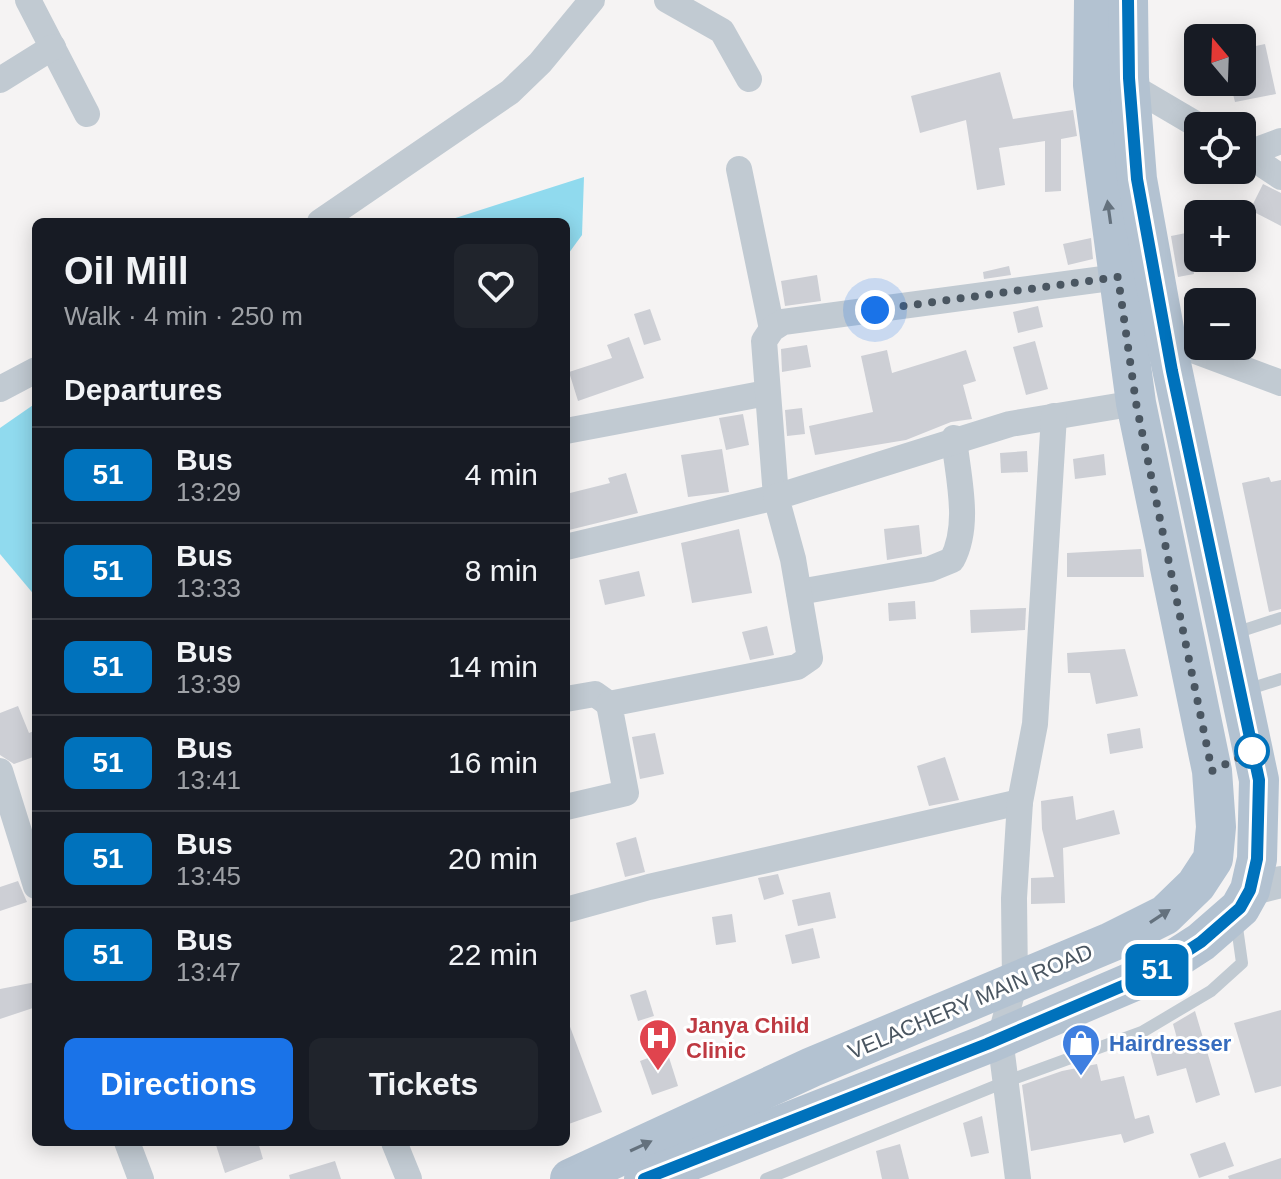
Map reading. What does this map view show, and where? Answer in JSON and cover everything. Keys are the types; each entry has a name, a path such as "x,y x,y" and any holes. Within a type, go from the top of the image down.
{"main road":[{"name":"VELACHERY MAIN ROAD","path":"570,1179 812,1067 1165,915 1196,885 1213,859 1216,827 1212,771 1136,403 1118,277 1093,85 1094,0"},
{"path":"1128,0 1137,179 1166,340 1264,807 1255,895"},
{"name":"VELACHERY MAIN ROAD","path":"644,1179 1000,1038 1153,973 1201,942 1255,895"}],"street":[{"path":"28,0 87,114"},
{"path":"326,218 510,92 540,63 592,0"},
{"path":"667,0 722,31 749,79"},
{"path":"0,80 53,47"},
{"path":"1131,86 1184,117"},
{"path":"1256,148 1281,141"},
{"path":"1256,160 1281,177"},
{"path":"739,169 772,329"},
{"path":"609,704 797,667 810,658 799,592 776,497 764,341 772,329 783,322 1118,277"},
{"path":"1166,340 1281,383"},
{"path":"0,389 32,372"},
{"path":"570,430 767,393"},
{"path":"570,546 776,497 954,438 1054,416 1136,403"},
{"path":"1018,1179 1000,1038 1015,982 1014,898 1020,802 1035,724 1054,416"},
{"path":"940,588 960,545 963,524 954,438"},
{"path":"799,592 930,569 952,560"},
{"path":"570,698 595,694 609,704 626,793 570,806"},
{"path":"0,771 32,873"},
{"path":"570,909 649,887 1020,802"},
{"path":"129,1146 141,1179"},
{"path":"396,1146 409,1179"}],"lane":[{"path":"1229,635 1281,618"},
{"path":"1239,692 1280,683"},
{"path":"766,1179 1005,1082 1142,1032 1211,991 1242,963 1255,895"}],"water":[{"path":"584,177 582,235 570,252 570,218 456,218"},
{"path":"32,406 32,592 0,554 0,428"}],"building":[{"path":"1265,44 1276,94 1235,102 1234,96 1256,96 1256,46"},
{"path":"1000,72 1013,119 1073,110 1077,136 1061,139 1061,191 1045,192 1045,141 999,148 1005,185 977,190 966,120 920,133 911,96"},
{"path":"1263,184 1281,193 1281,226 1256,213 1255,200"},
{"path":"1184,233 1184,272 1194,274 1178,277 1171,236"},
{"path":"1091,238 1093,259 1068,265 1063,244"},
{"path":"1009,266 1011,275 984,279 983,272"},
{"path":"817,275 821,301 785,306 781,281"},
{"path":"1038,306 1043,327 1018,333 1013,312"},
{"path":"650,309 661,340 644,345 634,314"},
{"path":"629,337 644,378 578,401 570,372 612,358 607,345"},
{"path":"1035,341 1048,389 1026,395 1013,347"},
{"path":"807,345 811,367 782,372 781,349"},
{"path":"887,350 892,373 966,350 976,381 963,385 972,419 951,422 906,440 815,455 809,426 873,412 861,356"},
{"path":"802,408 805,434 787,436 785,410"},
{"path":"743,414 749,445 726,450 719,418"},
{"path":"722,449 729,492 688,497 681,455"},
{"path":"1027,451 1028,472 1001,473 1000,453"},
{"path":"1104,454 1106,475 1075,479 1073,459"},
{"path":"626,473 638,513 570,530 570,493 610,483 608,478"},
{"path":"1269,477 1271,482 1281,480 1281,609 1269,612 1242,483"},
{"path":"919,525 922,554 887,560 884,529"},
{"path":"739,529 752,593 692,603 681,543"},
{"path":"1141,549 1144,577 1067,577 1067,553"},
{"path":"639,571 645,596 605,605 599,580"},
{"path":"915,601 916,619 889,621 888,603"},
{"path":"1026,608 1025,630 971,633 970,610"},
{"path":"767,626 774,655 750,660 742,632"},
{"path":"1125,649 1138,696 1096,704 1090,673 1068,673 1067,653"},
{"path":"18,706 29,733 32,732 32,757 14,764 0,755 0,713"},
{"path":"1140,728 1143,748 1110,754 1107,734"},
{"path":"655,733 664,774 640,779 632,737"},
{"path":"945,757 959,800 929,806 917,766"},
{"path":"1073,796 1076,820 1114,810 1120,834 1063,848 1065,903 1031,904 1031,878 1054,877 1042,829 1041,801"},
{"path":"636,837 645,872 625,877 616,843"},
{"path":"778,874 784,894 764,900 758,878"},
{"path":"18,881 27,902 0,911 0,887"},
{"path":"830,892 836,918 798,926 792,900"},
{"path":"732,914 736,942 716,945 712,917"},
{"path":"813,928 820,958 792,964 785,935"},
{"path":"32,983 32,1008 0,1019 0,989"},
{"path":"646,990 654,1016 638,1021 630,995"},
{"path":"1281,1010 1281,1086 1255,1093 1234,1023"},
{"path":"1195,1011 1220,1095 1196,1103 1186,1068 1157,1076 1150,1050 1178,1042 1173,1024"},
{"path":"570,1027 602,1112 570,1124"},
{"path":"667,1051 678,1086 652,1095 640,1061"},
{"path":"1097,1064 1101,1081 1124,1076 1135,1119 1149,1115 1154,1133 1124,1143 1121,1134 1031,1151 1022,1085 1062,1071"},
{"path":"982,1116 989,1153 971,1157 963,1123"},
{"path":"1225,1142 1234,1166 1199,1178 1190,1154"},
{"path":"900,1144 909,1179 882,1179 876,1151"},
{"path":"216,1146 259,1146 263,1159 225,1173"},
{"path":"1281,1158 1281,1179 1229,1179 1228,1176"},
{"path":"335,1161 341,1179 290,1179 289,1175"}],"bus line":[{"name":"51","path":"644,1179 987,1044 1153,973 1201,942 1240,908 1250,890 1257,859 1259,780 1172,371 1137,179 1129,78 1128,0"}],"place":[{"name":"Janya Child Clinic","path":"658,1072"},
{"name":"Hairdresser","path":"1081,1077"}],"route":[{"path":"875,310 1118,277 1136,403 1212,771 1252,751"}]}
